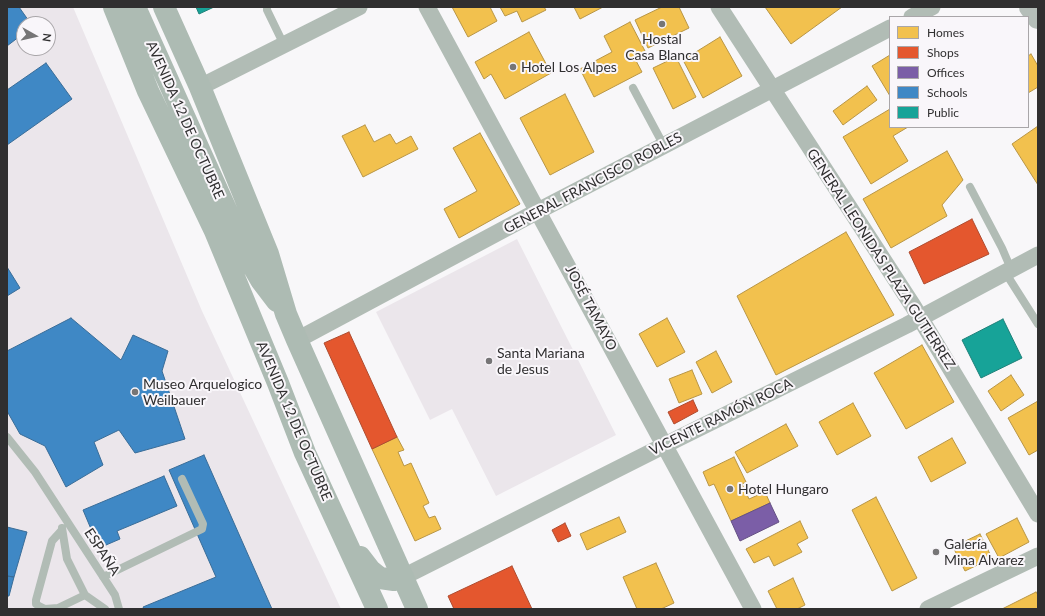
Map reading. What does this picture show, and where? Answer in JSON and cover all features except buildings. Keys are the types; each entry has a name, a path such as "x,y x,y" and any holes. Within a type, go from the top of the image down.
{"main road":[{"name":"AVENIDA 12 DE OCTUBRE","path":"100,7 189,195 201,215 215,231"},
{"name":"AVENIDA 12 DE OCTUBRE","path":"114,7 148,91 215,231 278,383 305,453 377,609"},
{"name":"AVENIDA 12 DE OCTUBRE","path":"135,7 246,254 261,280 286,314"},
{"path":"149,7 254,249 261,280"},
{"name":"AVENIDA 12 DE OCTUBRE","path":"164,7 200,87 268,254 286,314 417,609"},
{"path":"1030,7 1038,18"},
{"path":"342,532 376,576 390,580 403,577"}],"street":[{"path":"200,87 359,7"},
{"name":"JOSÉ TAMAYO","path":"428,7 753,609"},
{"name":"GENERAL LEONIDAS PLAZA GUTIERREZ","path":"719,7 920,318 1038,514"},
{"path":"914,16 932,7"},
{"name":"GENERAL FRANCISCO ROBLES","path":"297,340 771,89 889,29"},
{"name":"VICENTE RAMÓN ROCA","path":"403,577 920,318 1038,255"},
{"path":"928,609 1038,556"}],"lane":[{"path":"267,7 267,10 284,45"},
{"path":"633,88 664,146"},
{"path":"970,187 1002,248 1008,271 1038,324"},
{"name":"ESPAÑA","path":"7,437 35,472 115,596 119,609"},
{"path":"103,577 202,530 203,524 182,479"},
{"name":"ESPAÑA","path":"60,511 67,559 85,595 105,609"},
{"path":"62,530 52,541 36,604 45,608 58,608 85,595"}],"shaded area":[{"path":"7,7 73,7 202,311 341,609 7,609"},
{"name":"Santa Mariana de Jesus","path":"517,239 616,435 496,496 452,409 430,420 376,312"}],"place":[{"name":"Hostal Casa Blanca","path":"662,24"},
{"name":"Hotel Los Alpes","path":"513,67"},
{"name":"Santa Mariana de Jesus","path":"489,361"},
{"name":"Museo Arquelogico Weilbauer","path":"135,392"},
{"name":"Hotel Hungaro","path":"730,489"},
{"name":"Galería Mina Alvarez","path":"936,552"}]}
